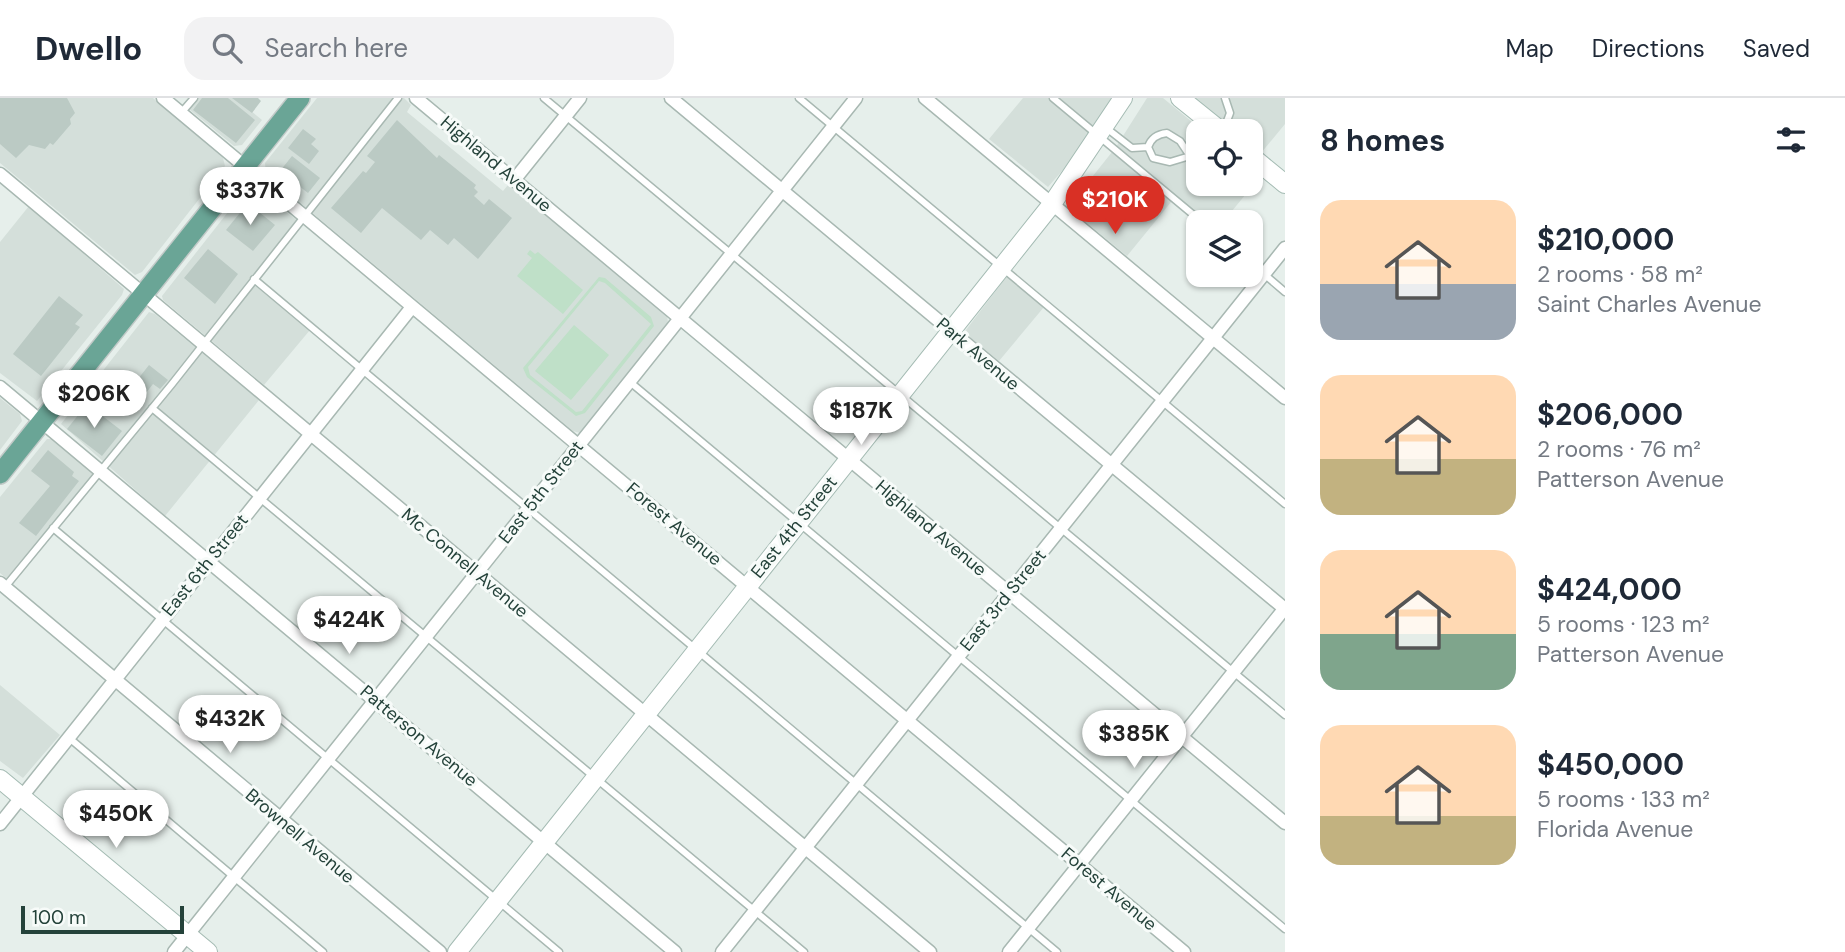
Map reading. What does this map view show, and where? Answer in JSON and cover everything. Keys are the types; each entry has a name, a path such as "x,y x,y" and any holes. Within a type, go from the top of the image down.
{"main road":[{"path":"0,474 300,98"}],"street":[{"name":"Forest Avenue","path":"163,98 1184,952"},
{"name":"Highland Avenue","path":"416,98 1285,823"},
{"path":"514,179 580,98"},
{"name":"Park Avenue","path":"671,98 1285,609"},
{"name":"East 5th Street","path":"174,952 856,98"},
{"path":"925,98 1285,398"},
{"name":"East 4th Street","path":"457,952 1052,204 1124,98"},
{"path":"1191,101 1210,119"},
{"path":"1263,166 1285,184"},
{"name":"Mc Connell Avenue","path":"0,174 930,952"},
{"name":"East 3rd Street","path":"722,952 1285,248"},
{"name":"East 6th Street","path":"0,824 411,307"},
{"name":"Patterson Avenue","path":"0,387 675,952"},
{"name":"Brownell Avenue","path":"2,585 440,952"},
{"path":"1009,952 1081,866 1285,609"},
{"path":"0,779 208,952"}],"lane":[{"path":"181,113 194,98"},
{"path":"2,585 152,408 398,98"},
{"path":"544,98 1285,716"},
{"path":"799,98 1285,504"},
{"path":"1053,98 1101,131 1132,148 1148,147 1158,134 1167,133 1180,141 1186,150"},
{"path":"1225,98 1230,113 1227,119"},
{"path":"1101,131 1138,169 1188,210"},
{"path":"1148,147 1150,155 1164,162 1186,157"},
{"path":"1138,169 1150,155"},
{"path":"1264,274 1285,292"},
{"path":"254,279 1057,952"},
{"path":"630,382 1285,929"},
{"path":"152,408 804,952"},
{"path":"53,528 559,952"},
{"path":"68,737 323,952"}],"shaded area":[{"path":"0,98 153,98 223,158 225,166 142,272 135,275 0,163"},
{"path":"189,98 235,98 262,120 242,145 234,146 184,105"},
{"path":"317,98 404,98 411,105 407,112 503,191 508,185 513,187 667,315 668,323 580,433 573,431 266,174 265,163"},
{"path":"1023,98 1113,98 1075,156 1048,187 989,139"},
{"path":"1147,98 1163,98 1188,119 1186,119 1186,196 1244,196 1233,210 1194,210 1176,196 1127,256 1076,214 1073,206 1077,196 1116,147"},
{"path":"1193,98 1285,98 1285,124 1263,151 1263,119 1219,119"},
{"path":"250,184 302,224 254,283 310,330 264,385 163,300 162,296"},
{"path":"29,206 124,289 122,295 37,401 0,373 0,242"},
{"path":"1007,276 1044,307 999,361 971,338 966,330"},
{"path":"149,312 155,314 259,400 165,516 61,424"},
{"path":"0,398 20,414 22,421 0,450"},
{"path":"47,439 52,439 99,478 13,584 0,573 0,497"},
{"path":"0,685 60,735 23,778 0,761"}],"green space":[{"path":"530,250 535,254 538,252 583,290 563,314 517,276 532,258 527,254"},
{"path":"599,277 605,278 651,317 654,326 585,413 576,416 527,377 523,368","holes":["599,281 605,283 651,324 582,411 576,412 530,375 528,367"]},
{"path":"574,325 609,355 571,400 535,371"}],"building":[{"path":"0,98 67,98 75,113 70,119 71,124 53,145 50,143 45,149 29,145 16,158 0,144"},
{"path":"202,98 228,98 255,120 236,143 193,110"},
{"path":"232,98 258,98 261,101 252,113"},
{"path":"397,120 437,158 439,155 476,185 474,188 478,192 474,196 484,205 489,199 512,218 478,259 454,238 448,245 430,230 421,240 382,208 361,233 331,208 363,171 366,173 375,162 367,156"},
{"path":"303,129 316,139 311,144 319,151 309,164 288,148"},
{"path":"292,156 320,178 308,193 280,171"},
{"path":"248,203 275,225 253,251 226,230"},
{"path":"208,249 238,274 215,304 184,278"},
{"path":"59,296 83,315 75,324 80,327 41,376 13,354"},
{"path":"149,365 168,380 160,389 153,384 138,403 122,391 130,381 134,384"},
{"path":"87,404 122,431 102,456 67,429"},
{"path":"48,450 74,472 72,476 79,481 36,536 19,523 50,486 31,471"}]}
